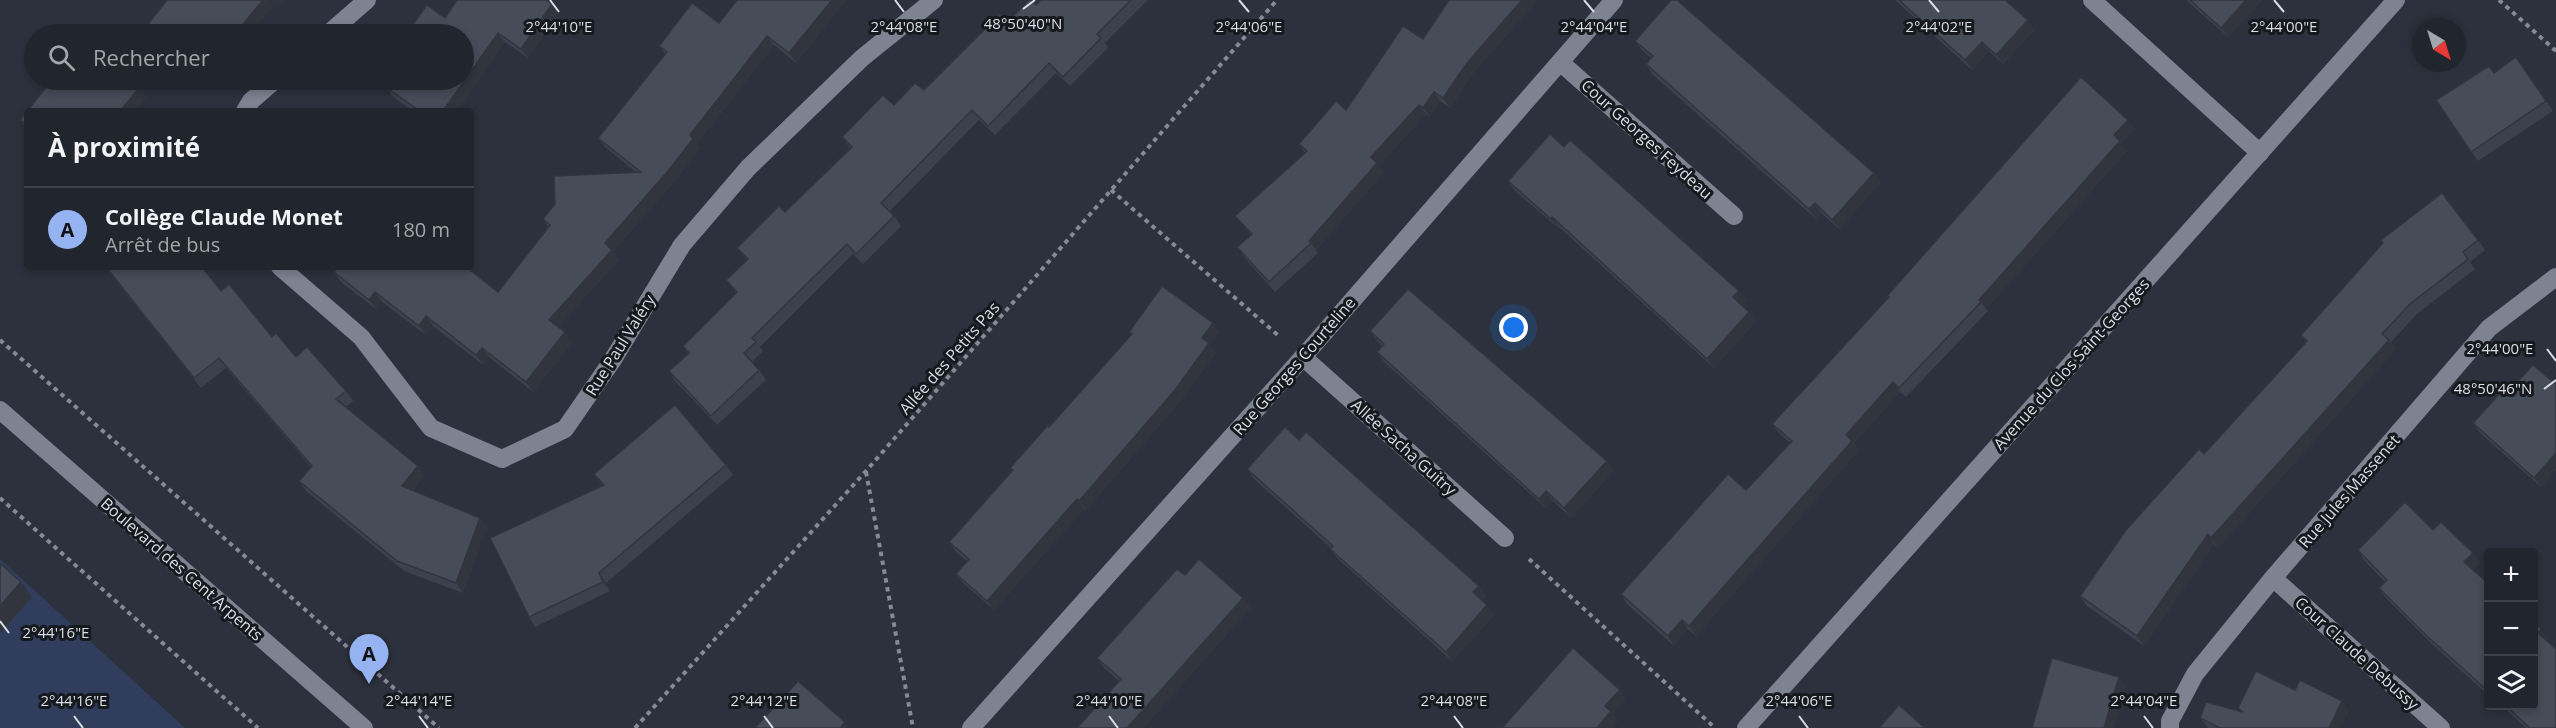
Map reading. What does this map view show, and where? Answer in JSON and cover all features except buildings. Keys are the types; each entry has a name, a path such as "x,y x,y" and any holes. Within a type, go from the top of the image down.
{"street":[{"path":"339,24 367,0"},
{"name":"Rue Paul Valéry","path":"283,270 361,337 431,428 502,459 565,429 612,361 682,245 748,168 862,58 934,0"},
{"name":"Rue Georges Courteline","path":"971,728 1303,357 1614,0"},
{"path":"2092,0 2260,153"},
{"name":"Avenue du Clos Saint-Georges","path":"1746,728 2396,0"},
{"name":"Cour Georges Feydeau","path":"1560,62 1734,216"},
{"path":"247,108 264,90"},
{"name":"Rue Jules Massenet","path":"2170,728 2170,721 2194,674 2273,578 2489,328 2556,277"},
{"name":"Allée Sacha Guitry","path":"1303,357 1505,538"},
{"name":"Boulevard des Cent Arpents","path":"0,410 364,728"},
{"name":"Cour Claude Debussy","path":"2273,578 2441,728"}],"path":[{"name":"Allée des Petits Pas","path":"635,728 866,471 1277,0"},
{"path":"2499,0 2556,51"},
{"path":"1111,190 1303,357"},
{"path":"0,340 439,728"},
{"path":"866,471 913,728"},
{"path":"0,498 258,728"},
{"path":"1505,538 1715,728"}],"shaded area":[{"path":"0,559 185,728 0,728"}],"place":[{"name":"Collège Claude Monet","path":"369,684"}]}
